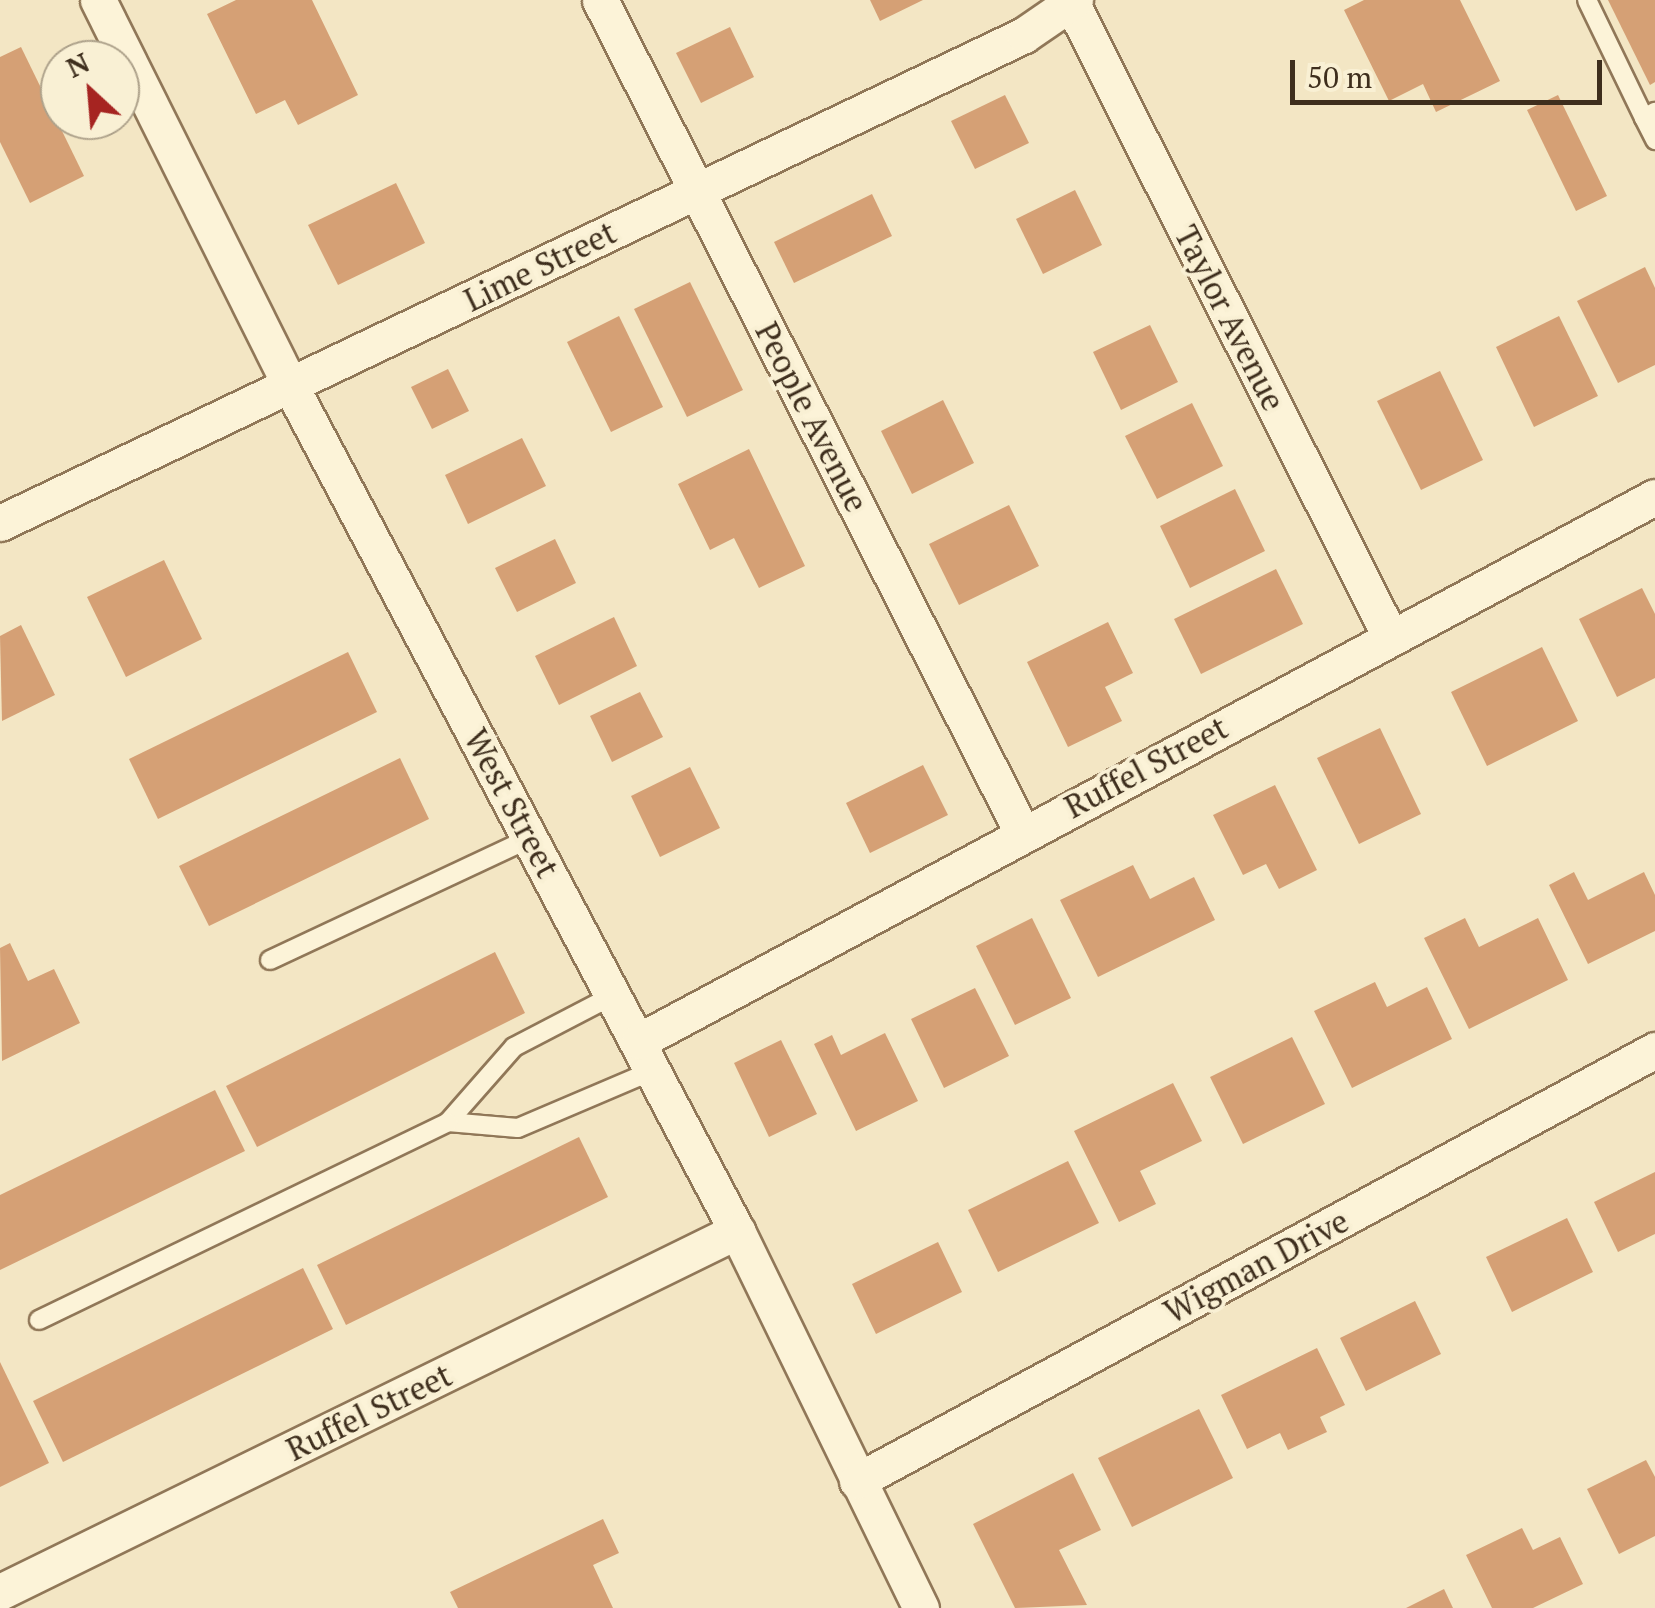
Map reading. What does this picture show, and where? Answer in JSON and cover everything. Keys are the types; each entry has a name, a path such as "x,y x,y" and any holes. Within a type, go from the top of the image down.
{"street":[{"name":"West Street","path":"98,0 291,387 738,1231 922,1608"},
{"name":"People Avenue","path":"600,0 1023,834"},
{"name":"Lime Street","path":"0,523 1024,35 1072,1"},
{"name":"Taylor Avenue","path":"1072,1 1390,636"},
{"name":"Ruffel Street","path":"646,1055 1023,834 1655,498"},
{"name":"Wigman Drive","path":"857,1481 1655,1050"},
{"name":"Ruffel Street","path":"0,1591 738,1231"}],"lane":[{"path":"1588,0 1650,115 1655,140"},
{"path":"270,960 531,838"},
{"path":"40,1320 448,1122 514,1047 614,995"},
{"path":"448,1122 518,1128 646,1055"}],"building":[{"path":"236,0 312,0 358,95 298,125 285,100 256,114 207,14"},
{"path":"870,0 923,0 880,21"},
{"path":"1364,0 1460,0 1500,81 1436,112 1423,84 1389,101 1344,10"},
{"path":"1608,0 1655,0 1655,82 1650,85"},
{"path":"730,27 754,77 701,103 676,53"},
{"path":"21,47 40,86 40,140 66,140 84,176 30,203 0,142 0,57"},
{"path":"1005,95 1029,143 975,169 951,121"},
{"path":"1558,95 1607,196 1576,211 1527,110"},
{"path":"396,183 425,243 338,285 308,225"},
{"path":"1075,190 1102,245 1043,274 1016,219"},
{"path":"872,194 892,236 794,283 774,242"},
{"path":"1645,267 1655,288 1655,365 1618,383 1577,301"},
{"path":"690,282 743,390 687,417 634,309"},
{"path":"619,316 663,407 611,432 567,342"},
{"path":"1559,316 1598,396 1534,427 1496,347"},
{"path":"1150,325 1178,382 1121,410 1093,352"},
{"path":"448,369 469,411 432,429 411,387"},
{"path":"1440,371 1483,460 1421,490 1377,401"},
{"path":"943,400 974,463 912,494 881,431"},
{"path":"1192,403 1223,466 1157,499 1125,436"},
{"path":"522,438 546,486 468,524 445,475"},
{"path":"749,449 805,566 759,588 734,538 710,550 678,484"},
{"path":"1235,489 1265,551 1190,588 1160,526"},
{"path":"1009,505 1039,566 959,605 929,544"},
{"path":"555,539 576,583 517,612 495,568"},
{"path":"164,560 202,639 126,677 87,597"},
{"path":"1276,569 1303,624 1201,674 1174,619"},
{"path":"1642,588 1655,614 1655,678 1617,697 1579,619"},
{"path":"614,617 637,666 559,705 535,656"},
{"path":"1108,622 1133,673 1105,687 1122,721 1068,747 1027,662"},
{"path":"21,625 55,695 2,721 0,636"},
{"path":"1542,647 1578,721 1487,766 1451,692"},
{"path":"348,652 377,712 158,819 129,759"},
{"path":"640,692 663,737 612,762 590,716"},
{"path":"1380,728 1421,814 1359,844 1317,758"},
{"path":"400,758 429,819 209,926 179,866"},
{"path":"923,765 948,815 870,853 846,803"},
{"path":"690,767 720,828 660,857 631,796"},
{"path":"1275,785 1317,870 1279,889 1266,864 1243,875 1213,815"},
{"path":"1133,865 1150,899 1194,877 1215,920 1098,977 1060,900"},
{"path":"1574,872 1588,900 1644,872 1655,895 1655,931 1588,964 1549,885"},
{"path":"1032,918 1071,998 1015,1025 976,946"},
{"path":"1465,918 1479,947 1538,918 1568,980 1469,1029 1424,938"},
{"path":"10,943 28,981 54,969 80,1023 2,1061 0,948"},
{"path":"495,952 525,1013 257,1147 226,1086"},
{"path":"1375,982 1387,1007 1427,987 1452,1039 1352,1088 1314,1011"},
{"path":"975,988 1009,1056 944,1088 911,1019"},
{"path":"885,1033 918,1101 856,1131 814,1044 832,1035 841,1055"},
{"path":"1292,1037 1325,1104 1243,1144 1210,1077"},
{"path":"781,1040 817,1114 769,1137 734,1063"},
{"path":"1173,1083 1202,1141 1140,1171 1156,1204 1119,1222 1074,1131"},
{"path":"215,1090 245,1151 0,1270 0,1195"},
{"path":"579,1137 608,1197 346,1325 317,1265"},
{"path":"1068,1161 1099,1223 998,1272 968,1210"},
{"path":"1655,1172 1655,1234 1618,1252 1594,1202"},
{"path":"1567,1218 1593,1272 1512,1312 1486,1257"},
{"path":"938,1242 962,1292 876,1334 852,1284"},
{"path":"303,1268 333,1329 63,1462 33,1401"},
{"path":"1415,1301 1441,1354 1366,1391 1340,1338"},
{"path":"1317,1348 1345,1405 1320,1417 1327,1432 1288,1450 1280,1433 1247,1449 1221,1395"},
{"path":"0,1362 49,1463 0,1487"},
{"path":"1199,1409 1233,1478 1132,1527 1098,1458"},
{"path":"1646,1460 1655,1477 1655,1536 1619,1554 1587,1489"},
{"path":"1073,1473 1101,1530 1059,1550 1087,1605 1015,1608 973,1524"},
{"path":"603,1519 619,1553 593,1565 613,1608 458,1608 450,1592"},
{"path":"1522,1528 1533,1550 1560,1537 1583,1584 1533,1608 1492,1608 1466,1555"},
{"path":"1444,1589 1453,1608 1406,1608"}]}
